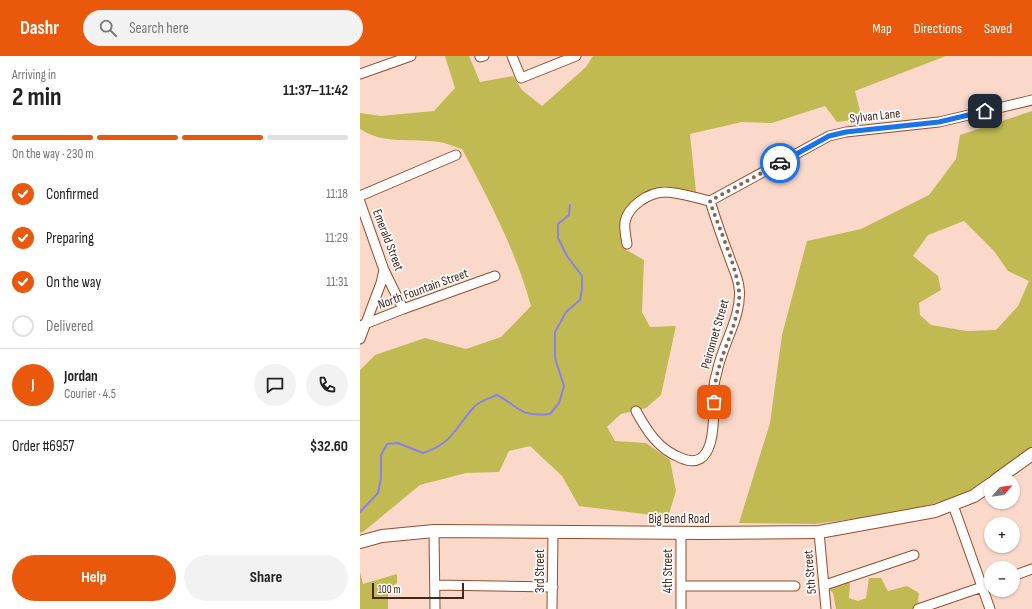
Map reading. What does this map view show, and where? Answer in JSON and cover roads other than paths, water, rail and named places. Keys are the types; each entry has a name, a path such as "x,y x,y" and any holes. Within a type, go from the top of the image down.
{"main road":[{"path":"1006,473 1032,454"},
{"name":"Big Bend Road","path":"360,542 382,536 434,532 819,532 935,511 953,506 974,496 984,489"}],"street":[{"path":"360,74 411,56"},
{"path":"512,56 521,78 576,56"},
{"name":"Sylvan Lane","path":"710,201 829,136 846,132 939,122 1032,100"},
{"path":"360,196 456,155"},
{"path":"627,244 625,223 627,216 636,204 645,198 665,192 710,201"},
{"name":"Peironnet Street","path":"636,411 649,434 660,445 675,456 688,461 697,461 705,455 712,437 714,424 714,386 716,375 736,314 739,287 710,201"},
{"name":"Emerald Street","path":"360,202 384,270 403,308"},
{"path":"360,339 363,325 381,283 384,270"},
{"name":"North Fountain Street","path":"363,325 403,308 495,276"},
{"path":"953,506 984,580"},
{"path":"434,532 435,609"},
{"name":"5th Street","path":"819,532 826,609"},
{"name":"3rd Street","path":"552,609 553,533"},
{"name":"4th Street","path":"681,533 682,609"},
{"path":"825,585 914,555"},
{"path":"1020,573 1032,568"},
{"path":"435,585 553,587"},
{"path":"681,586 795,586"},
{"path":"918,609 984,586"},
{"path":"988,597 990,609"}],"waterway":[{"path":"360,512 378,493 381,478 381,455 387,444 398,443 423,453 433,449 453,434 477,404 497,395 526,413 532,414 550,414 559,403 564,386 555,358 555,332 566,312 580,300 582,289 582,276 567,256 558,238 558,224 569,215 570,205"}]}
